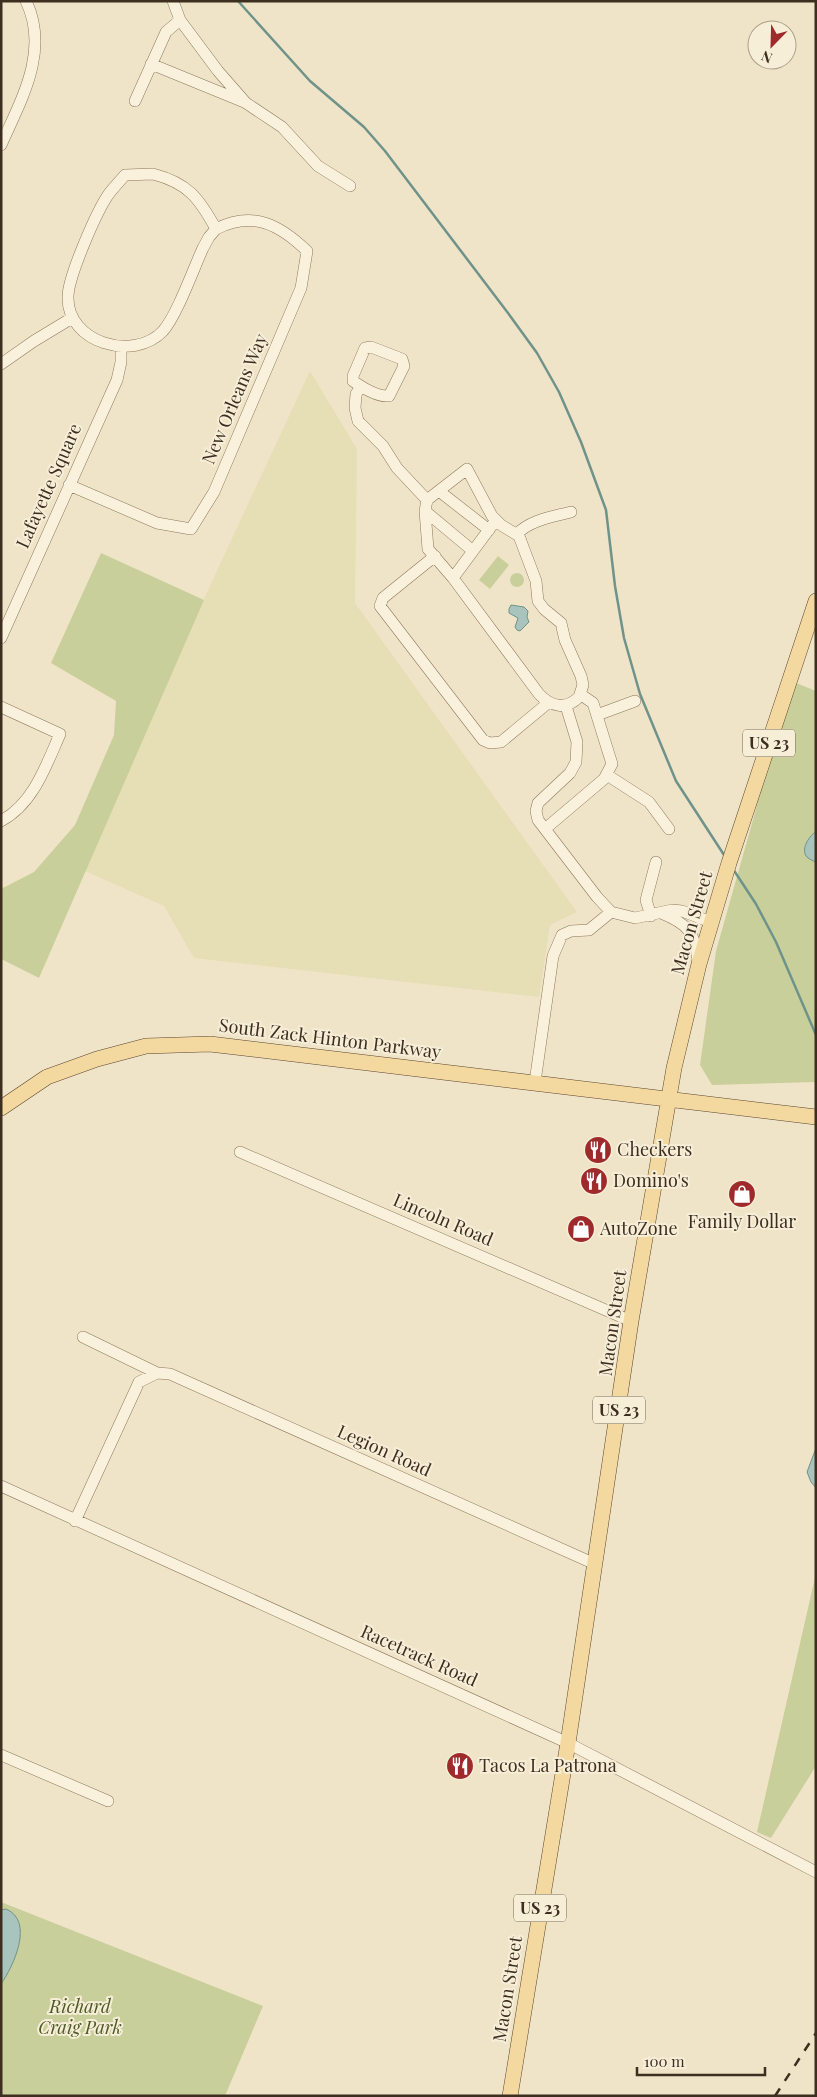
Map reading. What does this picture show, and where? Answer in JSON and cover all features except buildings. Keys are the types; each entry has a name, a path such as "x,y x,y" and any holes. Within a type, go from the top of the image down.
{"main road":[{"name":"Macon Street","path":"510,2096 568,1743 631,1321 668,1099 686,1014 711,922 816,601"},
{"name":"South Zack Hinton Parkway","path":"1,1108 47,1078 97,1059 146,1046 210,1044 816,1117"}],"street":[{"path":"1,146 23,96 34,61 36,32 32,13 26,1"},
{"path":"173,1 180,20 218,71 246,103"},
{"path":"135,101 166,32 180,20"},
{"path":"151,64 246,103 282,128 318,166 350,186"},
{"path":"153,174 178,182 190,191 204,207 216,229 202,248 171,318 162,331 150,341 135,346 121,347 96,340 84,332 72,318 68,298 71,279 100,209 109,194 125,175 153,174"},
{"name":"New Orleans Way","path":"69,485 157,523 191,529 214,492 301,288 308,251 290,234 254,220 230,222 216,229"},
{"path":"1,364 72,318"},
{"name":"Lafayette Square","path":"1,638 117,380 121,362 121,347"},
{"path":"372,347 402,359 404,366 389,396 384,396 361,387 354,381 353,376 365,348 372,347"},
{"path":"361,387 356,394 355,408 358,421 383,446 396,468 426,505 473,551"},
{"path":"466,469 496,520 517,534 523,543 533,573 538,601 560,623 565,640 581,676 583,685 580,694 574,702 566,706 548,703 524,675 453,578 428,549 426,505 439,491 466,469"},
{"path":"439,491 489,530"},
{"path":"517,534 523,527 534,522 571,512"},
{"path":"453,578 496,520"},
{"path":"435,556 383,598 380,606 483,740 490,743 502,742 548,703"},
{"path":"545,829 607,775 612,764 593,702 580,694"},
{"path":"597,715 635,701"},
{"path":"566,706 577,742 576,762 570,773 538,803 537,816 545,829 597,897 611,912 636,918 672,910 682,911 711,922"},
{"path":"1,707 60,734 43,772 27,801 1,821"},
{"path":"607,775 649,802 669,829"},
{"path":"656,862 646,900 656,914 680,922 692,934 696,942 699,964"},
{"path":"535,1082 552,956 562,935 571,931 589,930 611,912"},
{"name":"Lincoln Road","path":"240,1152 631,1321"},
{"name":"Legion Road","path":"83,1337 157,1373 170,1374 595,1564"},
{"path":"75,1521 139,1382 157,1373"},
{"name":"Racetrack Road","path":"1,1486 568,1743 816,1872"},
{"path":"1,1754 108,1801"}],"shaded area":[{"path":"310,371 357,449 355,603 577,912 550,925 539,997 194,958 164,906 85,871 154,706"}],"green space":[{"path":"101,553 204,600 39,978 1,959 1,889 34,872 75,825 114,735 116,701 51,663"},
{"path":"498,556 509,565 490,589 479,580"},
{"path":"517,573 522,575 524,580 522,585 517,587 512,585 510,580 512,575"},
{"path":"786,679 816,691 816,1082 712,1085 700,1065 716,951 756,809"},
{"path":"816,1573 816,1766 771,1838 757,1832"},
{"name":"Richard Craig Park","path":"1,1902 263,2006 225,2096 1,2096"}],"water":[{"path":"511,605 524,607 528,611 527,617 529,622 520,631 515,627 518,618 509,613"},
{"path":"816,831 816,863 806,856 805,845"},
{"path":"816,1448 816,1488 807,1472"},
{"path":"6,1909 15,1915 19,1923 20,1934 16,1956 1,1984 1,1910"}],"waterway":[{"path":"238,1 310,81 364,127 385,151 537,353 559,392 581,442 606,510 615,586 624,638 640,694 676,781 726,858"},
{"path":"733,869 756,904 776,942 816,1035"}],"railway":[{"path":"775,2096 816,2033"}],"place":[{"name":"Checkers","path":"598,1150"},
{"name":"Domino's","path":"594,1181"},
{"name":"Family Dollar","path":"742,1194"},
{"name":"AutoZone","path":"581,1229"},
{"name":"Tacos La Patrona","path":"460,1766"}]}
